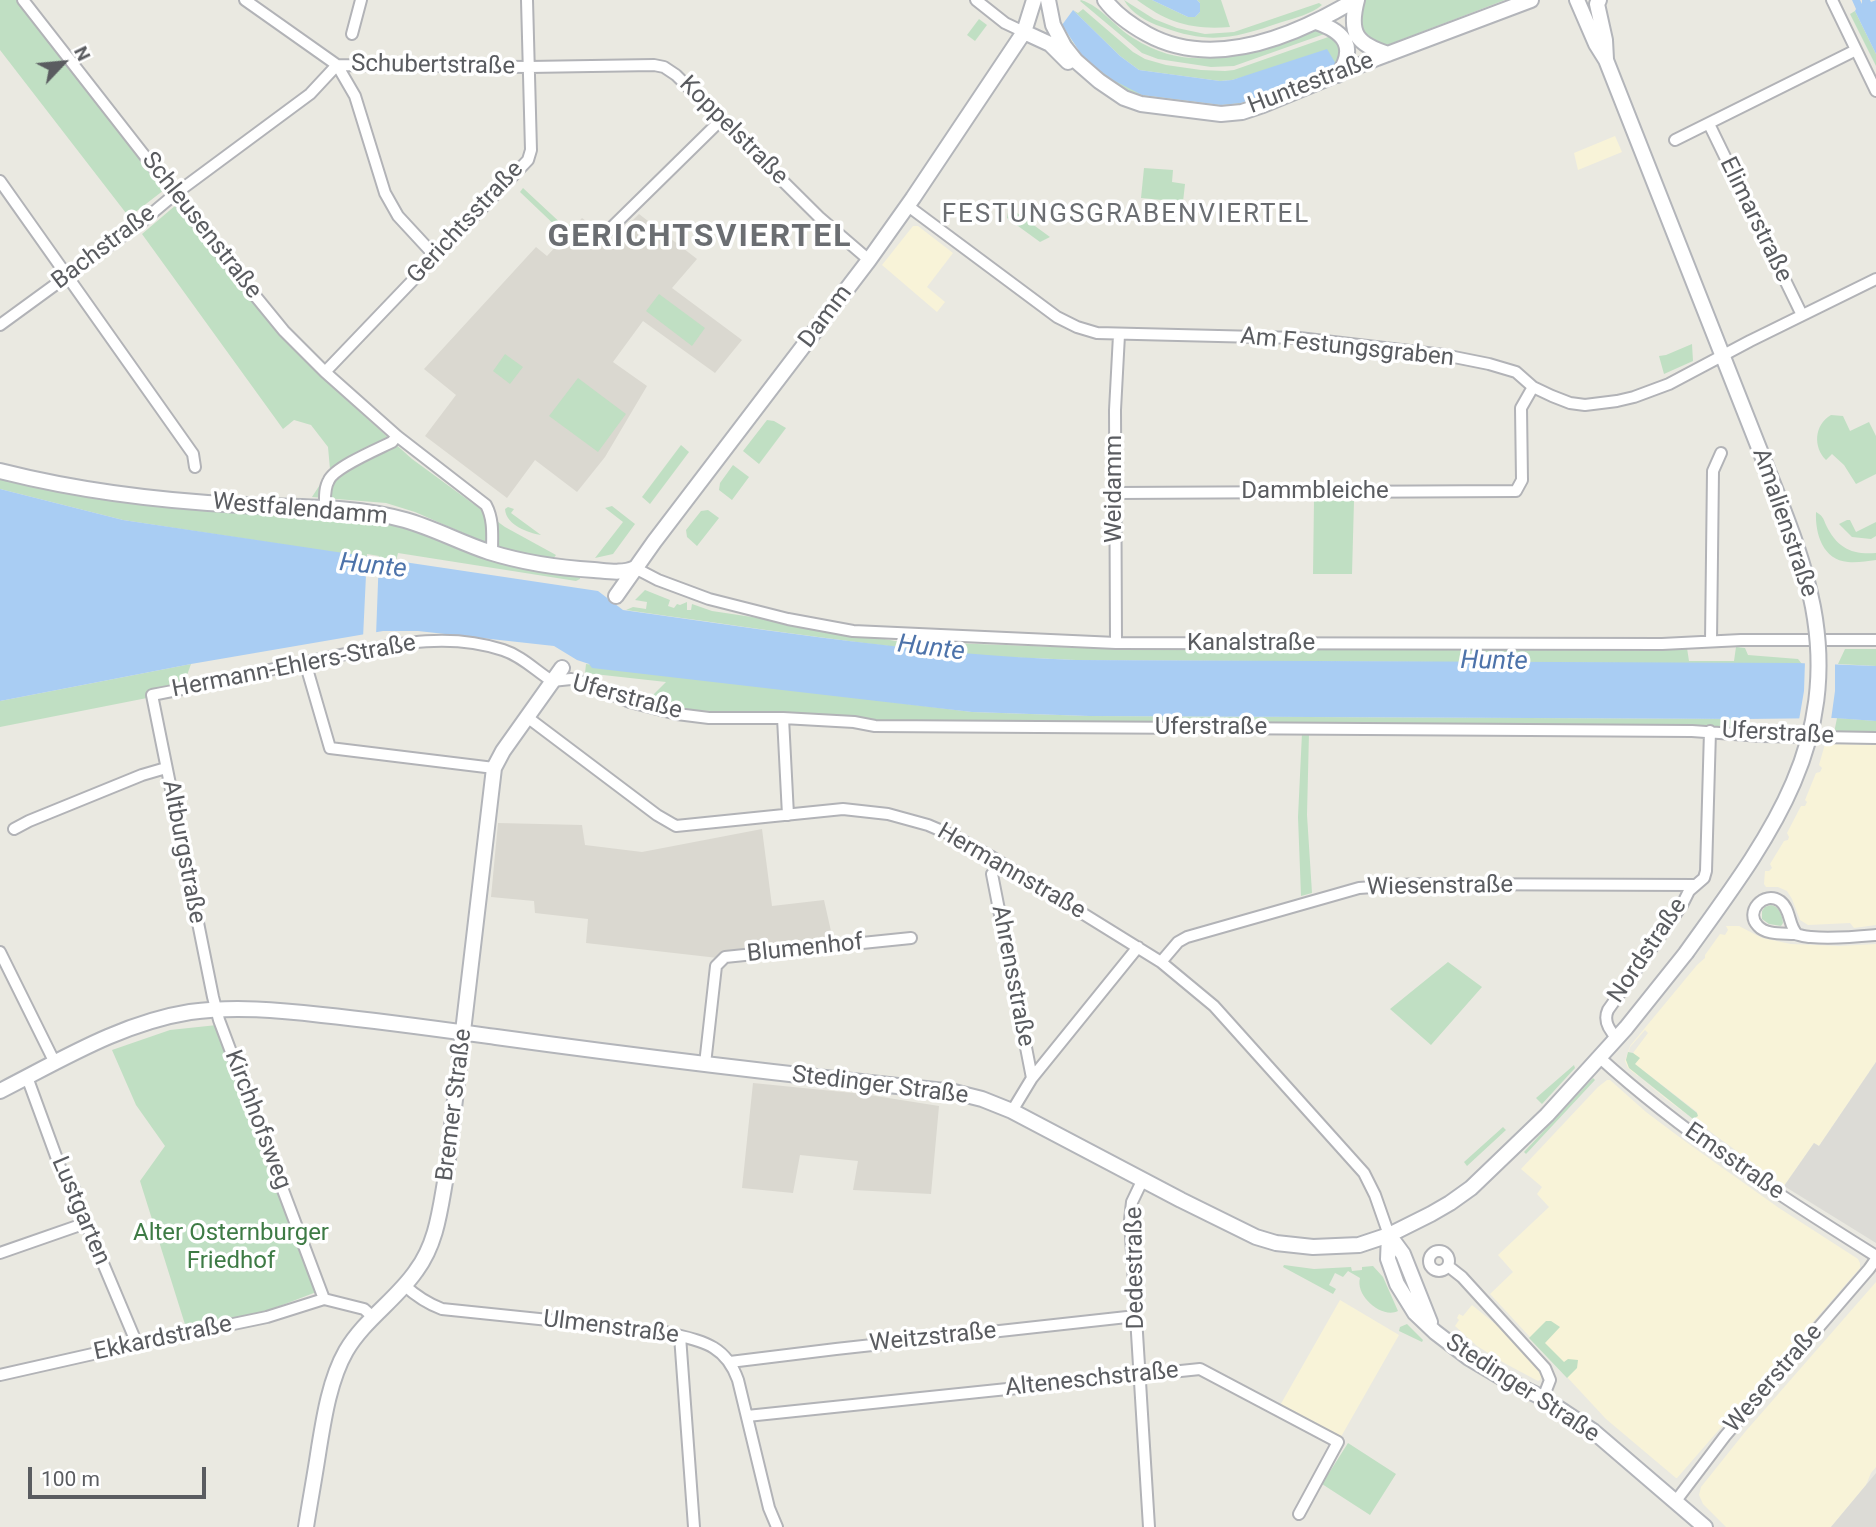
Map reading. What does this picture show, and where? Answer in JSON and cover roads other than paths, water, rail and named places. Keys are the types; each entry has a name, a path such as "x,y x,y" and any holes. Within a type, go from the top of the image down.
{"street":[{"name":"Schleusenstraße","path":"23,0 284,331 325,372 397,436 486,505 492,523 492,553"},
{"path":"245,0 337,65 355,96 385,193 398,216 435,256"},
{"path":"352,34 361,0"},
{"name":"Gerichtsstraße","path":"325,372 527,160 531,150 527,0"},
{"path":"976,0 1005,23 1050,44 1096,86 1124,98"},
{"path":"1092,0 1109,5 1134,26 1157,40 1193,50 1213,51 1254,44 1316,22 1356,0"},
{"path":"1356,0 1353,16 1358,37 1365,46 1388,54"},
{"name":"Huntestraße","path":"1046,1 1053,25 1076,61 1124,98 1141,104 1221,114 1242,112 1531,0"},
{"name":"Amalienstraße","path":"1577,0 1606,60 1795,540 1806,575 1816,631 1819,682 1814,720 1802,761 1774,824 1752,861 1685,953 1617,1038"},
{"name":"Amalienstraße","path":"1599,0 1597,4 1605,40 1606,60"},
{"path":"1832,0 1876,92"},
{"name":"Damm","path":"616,596 708,469 869,260 1046,1"},
{"path":"1316,22 1338,32 1345,42 1346,63 1338,75"},
{"path":"1675,141 1856,50"},
{"name":"Bachstraße","path":"0,325 310,94 337,65"},
{"name":"Schubertstraße","path":"337,65 529,67"},
{"name":"Koppelstraße","path":"529,67 664,67 676,75 820,217 869,260"},
{"path":"609,229 722,120"},
{"name":"Elimarstraße","path":"1709,124 1802,315"},
{"path":"0,181 193,454 195,467"},
{"name":"Am Festungsgraben","path":"908,205 1057,317 1097,333 1299,338 1431,353 1516,372 1533,387 1570,403 1585,405 1617,401 1656,390 1876,279"},
{"name":"Weidamm","path":"1116,643 1115,410 1119,335"},
{"name":"Dammbleiche","path":"1115,493 1516,491 1522,480 1521,408 1533,387"},
{"path":"324,508 329,479 337,470 392,442 397,436"},
{"path":"1711,641 1713,471 1721,453"},
{"name":"Westfalendamm","path":"0,471 99,492 243,505 367,512 405,520 492,553 551,566 619,571 635,568"},
{"name":"Kanalstraße","path":"635,568 658,580 709,599 788,619 853,631 1116,643 1662,644 1876,640"},
{"name":"Hermann-Ehlers-Straße","path":"152,695 305,662 433,639 504,650 523,659 552,681"},
{"path":"305,662 330,748 494,768"},
{"name":"Bremer Straße","path":"306,1527 323,1424 332,1388 347,1350 373,1317 415,1273 432,1243 438,1223 464,1032 494,768 503,751 562,668"},
{"name":"Uferstraße","path":"552,681 580,681 630,702 677,714 709,718 854,722 875,726 1710,731 1761,736 1876,738"},
{"name":"Altburgstraße","path":"152,695 216,1009"},
{"name":"Hermannstraße","path":"527,717 657,815 676,826 843,809 888,814 928,825 990,856 1161,962 1214,1006 1364,1173 1389,1235"},
{"path":"783,718 788,815"},
{"name":"Nordstraße","path":"1389,1235 1441,1209 1471,1188 1547,1115 1617,1038 1606,1023 1608,1010 1706,871 1710,731"},
{"path":"14,829 142,775 166,768"},
{"name":"Ahrensstraße","path":"992,874 1032,1078"},
{"name":"Wiesenstraße","path":"1161,962 1178,942 1187,937 1359,888 1416,884 1695,885"},
{"path":"1797,934 1833,938 1876,935"},
{"name":"Blumenhof","path":"705,1064 716,966 725,957 911,937"},
{"path":"1012,1111 1032,1078 1138,947"},
{"path":"0,952 55,1063"},
{"name":"Stedinger Straße","path":"0,1091 104,1039 148,1021 216,1009 292,1012 413,1024 705,1064 954,1092 982,1099 1012,1111 1261,1239 1313,1247 1353,1246 1389,1235 1403,1254 1435,1332 1469,1358 1543,1398 1593,1431 1705,1527"},
{"name":"Kirchhofsweg","path":"216,1009 324,1299"},
{"name":"Emsstraße","path":"1600,1057 1649,1100 1723,1156 1876,1257"},
{"name":"Lustgarten","path":"27,1077 64,1178 74,1189 137,1344"},
{"name":"Dedestraße","path":"1143,1179 1131,1207 1149,1527"},
{"path":"0,1253 86,1223"},
{"name":"Weserstraße","path":"1675,1502 1725,1436 1860,1280 1876,1257"},
{"path":"1448,1266 1462,1277 1545,1368 1550,1380 1543,1398"},
{"name":"Ulmenstraße","path":"404,1285 416,1297 442,1309 665,1332 709,1344 730,1362"},
{"path":"324,1299 364,1309 373,1317"},
{"name":"Ekkardstraße","path":"0,1376 267,1317 324,1299"},
{"name":"Weitzstraße","path":"730,1362 1136,1317"},
{"path":"680,1336 694,1527"},
{"path":"730,1362 738,1380 769,1508 777,1527"},
{"name":"Alteneschstraße","path":"747,1416 1200,1369 1338,1442 1299,1514"}],"water":[{"path":"1152,0 1197,0 1200,3 1200,12 1195,17 1188,17"},
{"path":"1852,0 1860,0 1862,4 1862,0 1876,0 1876,54 1855,11"},
{"path":"1073,10 1120,56 1139,70 1220,81 1232,80 1327,49 1336,64 1241,103 1221,105 1142,95 1113,80 1085,60 1062,25"},
{"name":"Hunte","path":"0,489 123,520 598,591 623,610 849,641 962,653 1076,660 1797,663 1876,666 1876,721 1834,718 1089,716 972,712 592,668 554,646 418,631 383,631 0,701"}],"district":[{"name":"FESTUNGSGRABENVIERTEL","path":"1126,215"},
{"name":"GERICHTSVIERTEL","path":"700,238"}],"park label":[{"name":"Alter Osternburger Friedhof","path":"231,1248"}]}
